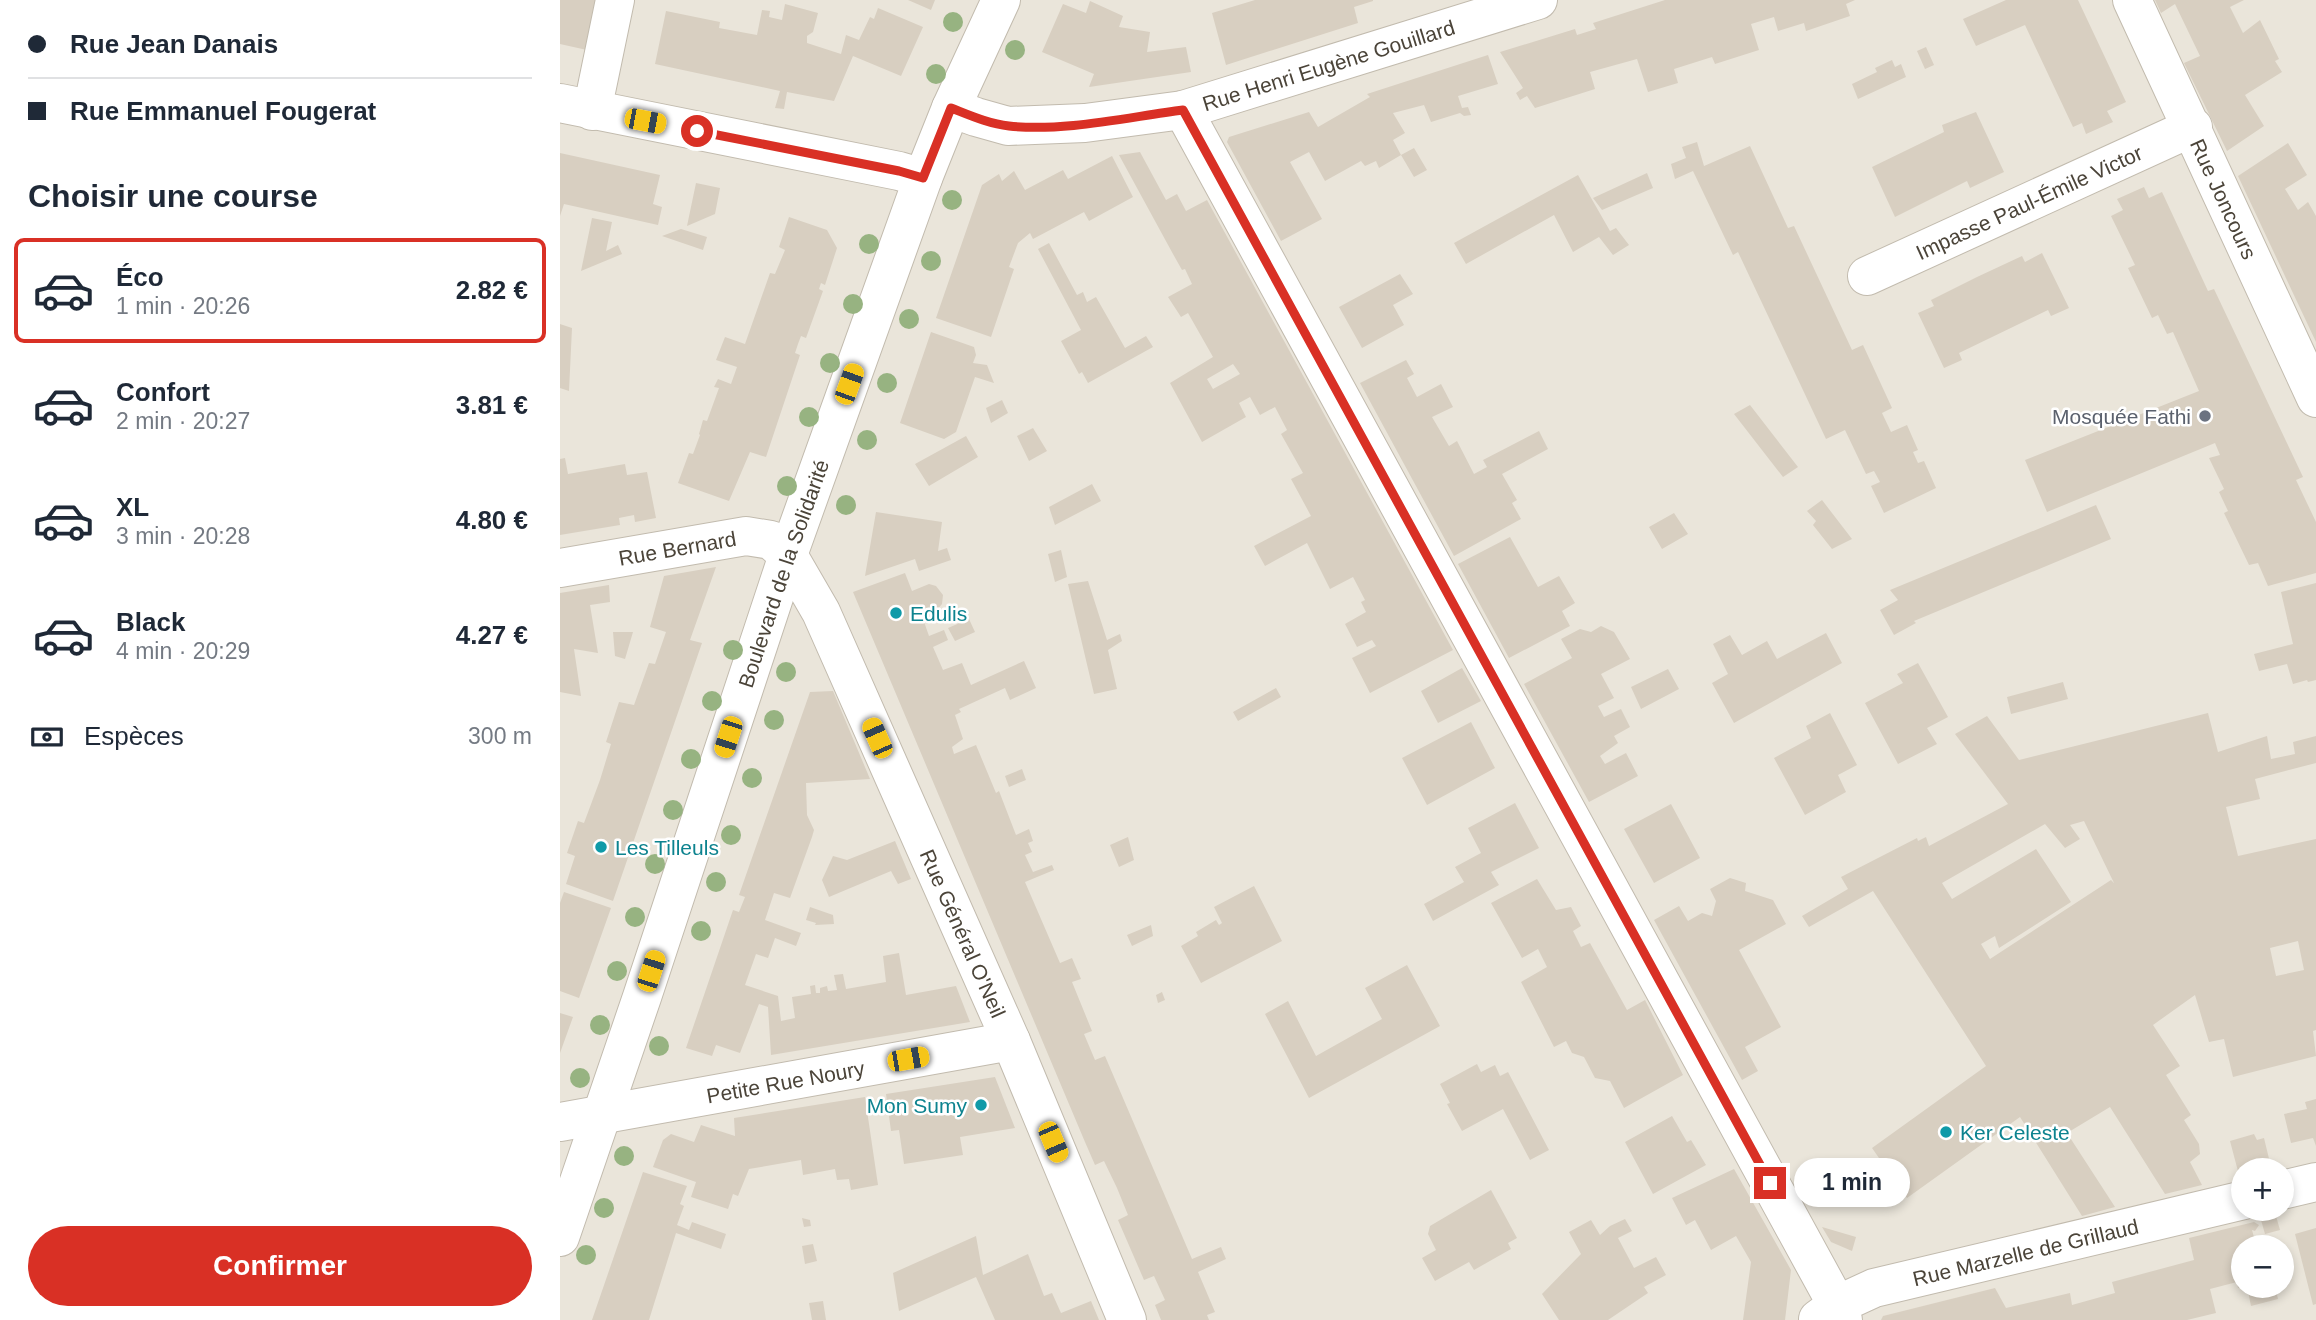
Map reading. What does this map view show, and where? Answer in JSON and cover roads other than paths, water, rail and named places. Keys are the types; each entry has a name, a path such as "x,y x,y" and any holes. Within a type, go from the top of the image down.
{"street":[{"path":"615,0 576,107 923,178"},
{"name":"Boulevard de la Solidarité","path":"560,1237 788,555 923,178 951,108 1001,0"},
{"name":"Rue Henri Eugène Gouillard","path":"951,108 1008,126 1085,123 1183,110 1538,0"},
{"name":"Rue Joncours","path":"2133,0 2316,398"},
{"path":"1183,110 1832,1315"},
{"name":"Impasse Paul-Émile Victor","path":"1867,276 2193,127"},
{"name":"Rue Bernard","path":"560,568 746,536 771,540 788,555"},
{"name":"Rue Général O'Neil","path":"788,555 821,612 1011,1041 1126,1320"},
{"name":"Petite Rue Noury","path":"560,1122 1011,1041"},
{"path":"2294,1188 2316,1182"},
{"name":"Rue Marzelle de Grillaud","path":"1832,1315 1874,1288 2231,1203"}],"place":[{"name":"Mosquée Fathi","path":"2205,416"},
{"name":"Edulis","path":"896,613"},
{"name":"Les Tilleuls","path":"601,847"},
{"name":"Mon Sumy","path":"981,1105"},
{"name":"Ker Celeste","path":"1946,1132"}]}
